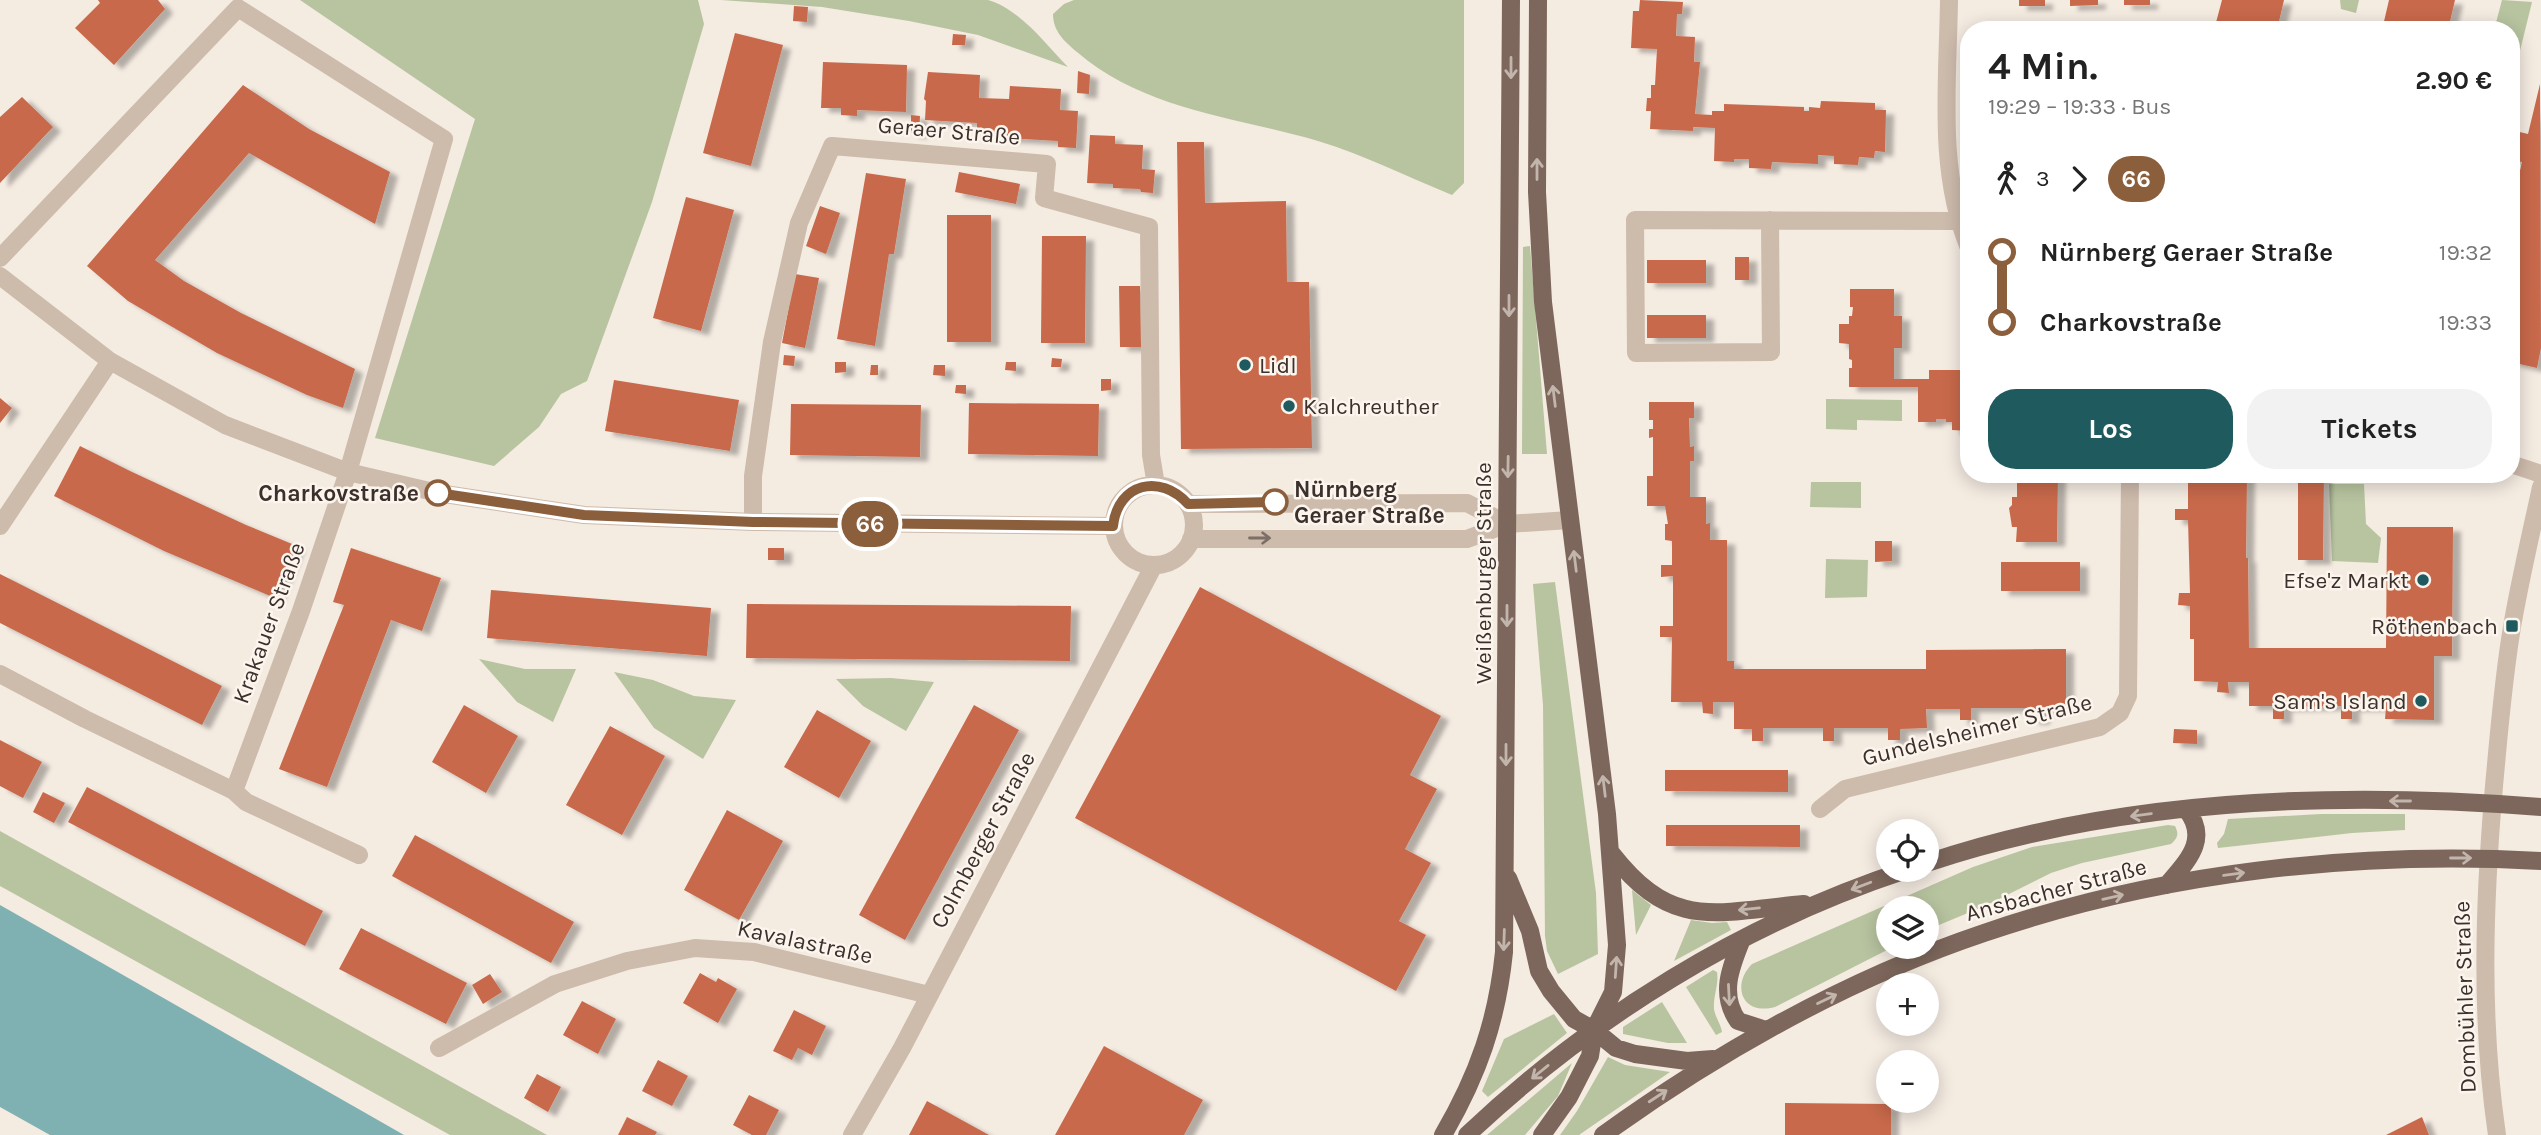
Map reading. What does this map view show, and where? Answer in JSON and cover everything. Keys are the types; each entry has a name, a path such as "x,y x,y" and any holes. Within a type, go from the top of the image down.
{"main road":[{"name":"Weißenburger Straße","path":"1443,1135 1469,1087 1494,1017 1504,952 1511,0"},
{"path":"1538,0 1539,254 1545,323 1612,854 1616,934 1613,992 1594,1030 1590,1056 1581,1076 1542,1135"},
{"path":"1939,860 2040,832 2186,809 2299,802 2415,801 2541,807"},
{"path":"2167,885 2188,860 2198,834 2194,820 2186,809"},
{"path":"1612,854 1627,874 1642,887 1656,898 1678,908 1717,913 1817,903"},
{"name":"Ansbacher Straße","path":"1603,1135 1715,1059 1853,986 1906,962 1984,933 2059,910 2167,885 2309,864 2387,859 2488,858 2541,861"},
{"path":"1505,872 1531,932 1534,955 1546,984 1574,1019 1594,1030 1616,1048 1635,1054 1687,1060 1715,1059"},
{"path":"1467,1135 1530,1080 1638,999 1742,939 1817,903 1876,881"},
{"path":"1742,939 1730,969 1727,985 1729,1006 1738,1021 1766,1030"}],"street":[{"path":"1949,0 1947,143 1960,227"},
{"path":"0,258 238,8 444,139 348,472"},
{"name":"Geraer Straße","path":"753,522 753,476 772,342 799,223 832,146 1047,164 1044,198 1149,227 1151,455 1156,485"},
{"path":"1770,220 1771,352 1636,353 1635,220 1770,220 1957,220"},
{"path":"0,276 110,361 225,425 348,472 438,493 584,515 753,522 1113,526"},
{"path":"0,526 110,361"},
{"path":"2520,467 2541,474"},
{"name":"Krakauer Straße","path":"234,791 301,611 348,472"},
{"name":"Gundelsheimer Straße","path":"1820,809 1845,789 2099,727 2120,713 2128,696 2130,483"},
{"path":"1156,485 1180,495 1188,504 1194,527 1191,539 1177,558 1154,565 1134,560 1119,546 1113,526 1119,505 1125,497 1145,486 1156,485"},
{"path":"2488,858 2502,695 2512,626 2541,487"},
{"path":"1188,504 1467,502 1507,524"},
{"path":"1191,539 1467,539 1507,524 1570,520"},
{"name":"Colmberger Straße","path":"852,1135 902,1048 1154,565"},
{"path":"0,674 85,719 234,791 246,802 359,855"},
{"name":"Dombühler Straße","path":"2488,858 2484,935 2491,1096 2497,1135"},
{"name":"Kavalastraße","path":"439,1048 555,984 627,961 695,948 754,952 929,995"}],"green space":[{"path":"300,0 698,0 704,24 652,202 587,381 561,394 539,427 494,466 375,438 475,119"},
{"path":"721,0 988,0 1022,19 1068,67 978,35 909,21 822,7"},
{"path":"1074,0 1464,0 1464,183 1452,195 1369,159 1318,141 1223,118 1131,87 1077,52 1060,35 1053,14 1064,4"},
{"path":"2340,0 2359,0 2356,13 2341,9"},
{"path":"2502,0 2532,2 2520,51 2520,21 2496,21"},
{"path":"1530,246 1547,454 1522,454 1523,247"},
{"path":"1826,399 1902,400 1902,421 1857,420 1857,430 1826,429"},
{"path":"1811,482 1861,482 1861,508 1810,507"},
{"path":"2329,484 2364,484 2366,524 2381,538 2378,563 2332,561"},
{"path":"1826,559 1868,560 1867,597 1825,598"},
{"path":"1555,582 1596,893 1598,954 1558,974 1547,951 1545,936 1543,705 1533,584"},
{"path":"479,659 525,669 576,669 553,722 517,702"},
{"path":"614,672 653,680 694,696 736,700 703,759 654,728"},
{"path":"891,678 934,682 906,731 863,706 836,679"},
{"path":"2321,814 2405,814 2405,830 2218,848 2217,843 2224,834 2228,819"},
{"path":"2168,825 2175,826 2177,831 2171,844 2082,863 2051,873 1939,925 1939,896 1907,896 1973,867 2032,847"},
{"path":"0,831 547,1135 450,1135 0,886"},
{"path":"1632,890 1651,905 1636,935"},
{"path":"1876,910 1876,956 1775,1007 1755,1007 1743,997 1742,981 1752,964"},
{"path":"1691,920 1727,922 1731,930 1674,961"},
{"path":"1713,970 1717,972 1714,1009 1722,1032 1716,1035 1686,987"},
{"path":"1662,1002 1687,1043 1668,1043 1623,1034 1623,1027"},
{"path":"1554,1014 1567,1033 1488,1097 1482,1091 1504,1039"},
{"path":"1608,1057 1625,1065 1670,1072 1579,1135 1560,1135 1577,1111"},
{"path":"1572,1063 1558,1096 1525,1135 1487,1135"}],"water":[{"path":"0,905 404,1135 50,1135 0,1107"}],"building":[{"path":"98,0 158,0 165,9 114,65 75,28 100,3"},
{"path":"1640,0 1683,2 1682,14 1677,14 1676,36 1695,37 1694,62 1700,62 1695,114 1712,115 1712,111 1724,111 1724,104 1804,107 1804,111 1809,111 1809,107 1820,108 1821,101 1875,103 1875,110 1886,110 1885,152 1875,151 1874,158 1859,157 1858,165 1834,164 1834,156 1818,155 1818,164 1772,162 1771,169 1749,168 1749,159 1734,159 1734,162 1714,161 1715,128 1693,127 1693,131 1650,129 1651,111 1646,111 1647,98 1651,98 1651,85 1655,85 1657,49 1631,48 1633,11 1639,11"},
{"path":"2019,0 2045,0 2045,6 2019,6"},
{"path":"2070,0 2098,0 2098,5 2070,6"},
{"path":"2124,0 2150,0 2150,5 2124,5"},
{"path":"2222,0 2284,0 2279,21 2216,21"},
{"path":"2389,0 2455,0 2450,21 2384,21"},
{"path":"794,6 808,7 807,22 793,21"},
{"path":"735,33 783,45 751,166 703,153"},
{"path":"953,34 966,35 965,45 952,45"},
{"path":"823,62 907,65 906,112 857,110 857,116 841,115 841,108 821,108"},
{"path":"1078,71 1090,75 1089,94 1077,93"},
{"path":"928,72 980,75 979,98 1009,99 1010,86 1061,89 1060,110 1078,111 1076,148 1058,147 1058,141 977,133 977,123 925,120 924,99"},
{"path":"2540,84 2541,348 2537,368 2520,364 2520,132 2528,134"},
{"path":"243,85 309,129 390,172 375,224 249,153 155,260 184,281 241,313 355,369 343,408 307,395 217,353 128,301 87,266"},
{"path":"22,97 53,127 0,183 0,117"},
{"path":"911,115 920,116 919,134 911,133"},
{"path":"1090,135 1115,136 1115,144 1143,145 1142,169 1155,170 1153,193 1141,192 1140,189 1113,188 1113,184 1087,183"},
{"name":"Lidl","path":"1177,142 1204,142 1205,203 1286,201 1287,282 1309,282 1312,448 1181,449"},
{"path":"959,172 1020,184 1016,204 955,192"},
{"path":"866,173 906,179 894,254 889,254 875,346 837,339"},
{"path":"686,197 734,210 701,331 653,318"},
{"path":"820,206 840,213 826,254 806,246"},
{"path":"947,215 991,215 991,342 947,342"},
{"path":"1042,236 1086,236 1085,343 1041,343"},
{"path":"1735,257 1749,257 1749,280 1735,280"},
{"path":"1647,260 1706,260 1706,283 1647,283"},
{"path":"795,274 819,278 805,348 782,343"},
{"path":"1119,286 1140,286 1141,347 1120,347"},
{"path":"1850,289 1894,289 1894,316 1902,316 1902,348 1894,348 1894,379 1929,379 1929,370 1960,370 1960,430 1952,430 1952,422 1946,422 1946,419 1918,422 1918,387 1849,387 1852,360 1849,359 1849,344 1839,343 1839,324 1849,324 1853,307 1850,307"},
{"path":"1647,315 1706,315 1706,338 1647,338"},
{"path":"784,355 795,356 794,366 783,365"},
{"path":"1052,358 1062,359 1061,367 1051,367"},
{"path":"835,362 846,362 846,372 835,373"},
{"path":"1006,362 1016,362 1016,371 1005,370"},
{"path":"871,365 878,365 878,375 870,375"},
{"path":"934,365 945,365 945,376 933,375"},
{"path":"1101,379 1111,379 1111,390 1101,391"},
{"path":"614,380 739,400 730,451 605,431"},
{"path":"956,385 966,385 966,394 955,393"},
{"path":"0,398 12,408 0,423"},
{"path":"1649,402 1694,402 1694,418 1689,418 1690,447 1694,446 1694,461 1690,461 1690,497 1706,497 1706,524 1710,523 1710,540 1727,540 1727,661 1734,661 1734,669 1926,669 1926,650 2066,649 2066,708 2042,708 2042,720 2031,720 2031,708 1971,708 1971,720 1960,720 1960,709 1926,709 1927,728 1900,729 1900,740 1888,740 1888,728 1834,728 1834,741 1823,741 1823,728 1763,728 1763,741 1752,741 1752,729 1734,729 1734,702 1713,702 1713,714 1703,713 1702,702 1671,702 1672,637 1660,637 1660,626 1673,626 1673,576 1661,577 1661,565 1672,565 1672,541 1665,540 1665,524 1668,524 1665,506 1647,506 1647,476 1653,476 1653,437 1649,438 1649,429 1653,429 1653,420 1649,420"},
{"path":"969,403 1099,404 1098,456 968,454"},
{"path":"791,404 921,405 920,457 790,455"},
{"path":"80,446 246,525 297,546 275,598 164,551 54,496"},
{"path":"2017,483 2058,483 2057,542 2016,542 2017,527 2012,527 2009,508 2012,505 2012,497 2017,497"},
{"path":"2188,483 2247,483 2249,648 2386,648 2387,527 2453,527 2452,656 2434,656 2434,720 2385,719 2386,707 2352,707 2352,719 2341,719 2341,706 2284,707 2284,719 2273,719 2273,706 2249,706 2249,682 2228,682 2229,693 2217,692 2218,682 2194,681 2194,639 2190,639 2190,606 2178,605 2179,593 2190,593 2188,520 2175,520 2175,509 2188,509"},
{"path":"2298,483 2324,483 2323,560 2298,560"},
{"path":"1875,541 1892,541 1892,561 1875,562"},
{"path":"351,548 441,578 422,631 391,620 327,787 279,769 344,605 333,602"},
{"path":"768,548 784,548 784,560 768,560"},
{"path":"2001,562 2080,562 2080,591 2001,591"},
{"path":"0,574 222,686 202,725 0,623"},
{"path":"1200,587 1441,716 1410,775 1437,789 1405,849 1431,863 1399,921 1426,935 1396,991 1075,818"},
{"path":"491,590 711,608 707,656 487,638"},
{"path":"747,604 1071,606 1070,661 746,658"},
{"path":"464,705 518,736 486,793 432,762"},
{"path":"974,705 1019,730 905,940 859,915"},
{"path":"817,710 871,741 839,798 784,767"},
{"path":"610,726 665,756 622,835 566,805"},
{"path":"2174,729 2197,730 2197,744 2173,743"},
{"path":"0,740 42,762 23,798 0,786"},
{"path":"1665,770 1788,770 1788,792 1665,791"},
{"path":"87,787 323,911 305,946 68,822"},
{"path":"43,792 65,803 54,823 33,812"},
{"path":"727,810 783,841 739,920 684,890"},
{"path":"1666,825 1800,825 1800,847 1666,846"},
{"path":"415,835 574,922 551,963 392,876"},
{"path":"361,928 467,983 446,1024 339,969"},
{"path":"700,973 716,982 718,978 737,989 718,1023 683,1003"},
{"path":"490,974 502,992 483,1004 472,985"},
{"path":"582,1001 616,1019 598,1054 563,1035"},
{"path":"794,1010 826,1026 812,1055 798,1048 792,1060 773,1051"},
{"path":"1104,1046 1203,1100 1184,1135 1055,1135"},
{"path":"658,1060 688,1076 672,1106 642,1091"},
{"path":"537,1074 561,1087 548,1112 524,1098"},
{"path":"749,1095 779,1110 766,1135 752,1135 733,1125"},
{"path":"927,1101 989,1135 909,1135"},
{"path":"1785,1103 1876,1104 1876,1113 1891,1113 1891,1135 1785,1135"},
{"path":"627,1117 657,1132 655,1135 618,1135"},
{"path":"2422,1117 2429,1135 2386,1135"}],"bus line":[{"name":"66","path":"438,493 584,515 753,522 1013,526 1113,526 1114,516 1125,497 1145,486 1168,488 1188,504 1275,502"}],"place":[{"name":"Lidl","path":"1245,365"},
{"name":"Kalchreuther","path":"1289,406"},
{"name":"Charkovstraße","path":"438,493"},
{"name":"Nürnberg Geraer Straße","path":"1275,502"},
{"name":"Efse'z Markt","path":"2423,580"},
{"name":"Röthenbach","path":"2512,626"},
{"name":"Sam's Island","path":"2421,701"}]}
